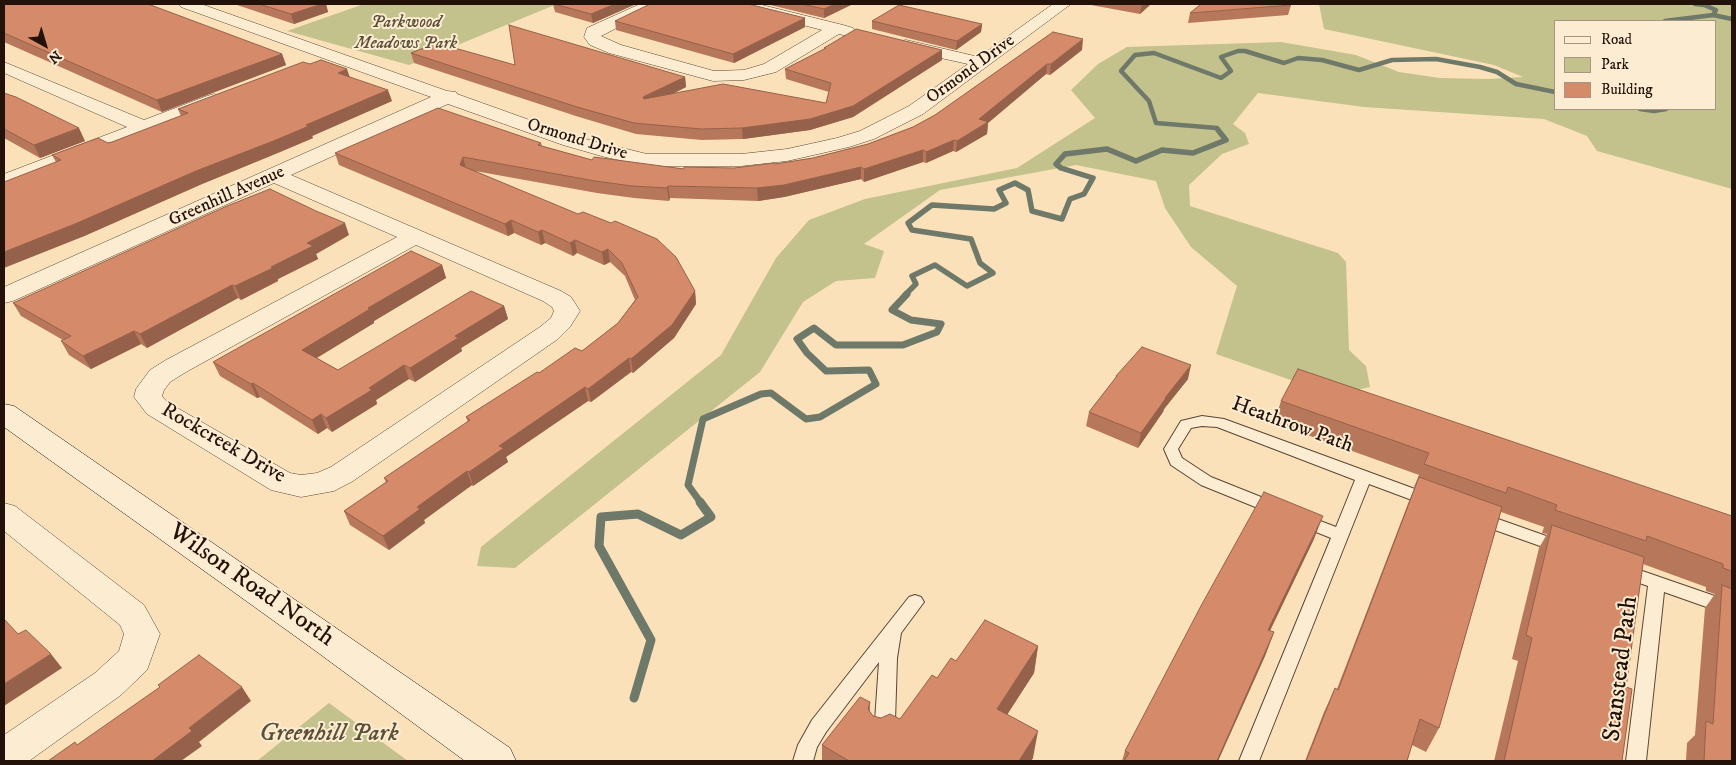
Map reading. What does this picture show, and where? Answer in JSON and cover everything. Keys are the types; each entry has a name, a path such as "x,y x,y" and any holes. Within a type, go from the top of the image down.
{"street":[{"name":"Ormond Drive","path":"193,4 330,56 612,153 647,160 741,160 787,155 842,143 867,135 916,110 980,62 1063,4"},
{"path":"652,4 593,32 592,37 596,41 615,49 713,76 744,75 770,68 837,28"},
{"path":"740,4 866,35"},
{"path":"894,42 980,62"},
{"path":"308,64 330,56"},
{"path":"4,66 144,127"},
{"path":"4,181 235,92"},
{"name":"Greenhill Avenue","path":"4,296 276,176 449,96"},
{"name":"Rockcreek Drive","path":"276,176 552,296 562,302 567,311 561,322 548,333 342,474 323,483 300,486 282,482 157,408 148,397 150,389 160,376 176,366 414,237"},
{"name":"Wilson Road North","path":"4,413 496,761"},
{"path":"4,514 132,615 142,634 134,659 108,684 4,757"}],"lane":[{"name":"Heathrow Path","path":"1340,536 1206,481 1176,461 1171,449 1186,424 1202,421 1219,422 1364,478 1447,507"},
{"name":"Heathrow Path","path":"1248,761 1364,478"},
{"path":"1465,514 1575,553"},
{"path":"1612,566 1732,609"},
{"name":"Stanstead Path","path":"1636,761 1657,582"},
{"path":"803,761 808,745 819,726 915,602"},
{"path":"880,735 886,721 888,658 895,629"}],"green space":[{"name":"Parkwood Meadows Park","path":"364,4 557,4 409,65 287,31"},
{"path":"1319,4 1732,4 1732,189 1597,151 1587,136 1544,119 1364,107 1258,93 1233,124 1245,133 1249,144 1222,154 1189,185 1190,206 1338,253 1346,262 1349,350 1366,366 1370,387 1334,395 1216,354 1237,286 1191,247 1165,208 1156,181 1076,165 940,190 864,244 884,251 875,278 836,281 803,302 760,372 515,568 477,566 481,547 721,355 776,258 809,220 865,199 1017,168 1095,118 1071,90 1098,64 1127,47 1281,42 1356,55 1399,72 1440,78 1489,79 1523,77 1494,65 1324,29"},
{"name":"Greenhill Park","path":"329,703 408,761 257,761"}],"building":[{"path":"4,4 148,4 282,54 157,100 4,33"},
{"path":"259,4 322,4 291,14"},
{"path":"554,4 615,4 591,14"},
{"path":"650,4 748,4 805,18 733,54 615,21"},
{"path":"802,4 835,4 824,9"},
{"path":"1201,4 1287,4 1291,5 1190,13"},
{"path":"899,5 982,24 957,41 872,21"},
{"path":"509,25 685,77 643,97 644,99 723,84 826,103 831,83 785,69 826,48 824,48 856,29 942,50 853,106 810,119 742,128 701,129 634,123 577,107 411,53 437,43 515,65"},
{"path":"1053,32 1083,39 1051,64 1047,64 979,119 988,122 957,141 954,140 926,152 923,150 864,169 861,167 784,185 757,188 668,186 667,188 595,181 463,157 460,165 578,214 583,212 611,223 615,221 657,239 676,257 695,291 672,325 631,359 629,358 588,389 585,387 499,446 504,448 469,472 467,471 417,507 420,509 383,536 344,511 388,481 384,478 470,420 466,417 537,372 539,373 575,348 582,351 618,323 638,297 622,263 608,249 602,252 575,240 570,243 542,230 538,232 511,220 505,224 335,153 438,108 541,143 538,145 592,160 594,157 684,169 684,167 734,168 813,158 868,144 913,127 935,115"},
{"path":"321,60 347,69 338,73 388,90 276,140 196,171 75,224 4,252 4,182 61,160 52,155 98,138 108,143 112,142 188,113 178,109 303,62 310,64"},
{"path":"4,93 79,128 34,145 4,129"},
{"path":"270,189 345,223 307,243 313,246 271,267 273,268 235,286 232,285 140,334 134,331 83,356 61,341 71,336 13,303 227,206"},
{"path":"411,251 442,265 368,308 370,309 302,350 338,370 471,291 504,306 455,336 458,338 410,368 404,365 369,388 372,390 326,418 321,414 312,420 253,383 251,384 213,362"},
{"path":"1142,347 1191,365 1141,433 1089,412 1116,376"},
{"path":"1298,369 1732,516 1732,571 1723,568 1723,564 1647,536 1646,541 1555,510 1557,505 1508,487 1506,493 1424,464 1429,453 1281,401"},
{"path":"1419,477 1502,507 1439,728 1420,719 1407,761 1306,761 1335,688 1338,690"},
{"path":"1264,492 1323,516 1268,630 1274,632 1217,761 1124,761 1129,753 1125,751 1202,604"},
{"path":"1552,525 1644,557 1626,687 1632,689 1622,761 1504,761 1532,638 1526,635"},
{"path":"1722,585 1732,589 1732,761 1704,761 1706,721 1713,724"},
{"path":"4,619 18,634 26,630 51,654 4,684"},
{"path":"985,620 1038,646 997,709 1038,731 1019,761 849,761 822,745 860,697 870,702 868,709 873,716 881,718 890,714 900,719 932,675 937,678 951,658 956,661"},
{"path":"199,655 242,687 189,728 192,731 152,761 48,761 75,742 77,745 160,687 158,685"}],"waterway":[{"path":"1695,4 1704,5 1716,10 1713,15"},
{"path":"1673,20 1713,15"},
{"path":"1713,15 1732,19"},
{"path":"1219,131 1217,128 1156,123 1149,101 1121,71 1135,55 1154,53 1221,78 1231,71 1221,57 1238,51 1245,51 1284,63 1298,58 1322,60 1359,70 1392,60 1436,59 1480,67 1497,72 1516,84 1554,92"},
{"path":"1647,110 1660,110"},
{"path":"905,295 916,284 912,276 935,265 967,286 993,273 980,263 971,239 912,230 908,223 932,205 994,209 1006,203 999,190 1015,183 1028,190 1032,211 1062,219 1070,199 1084,194 1093,178 1061,168 1056,164 1065,154 1107,149 1136,161 1162,150 1193,153 1226,140 1218,130"},
{"path":"701,503 688,485 703,419 761,394 771,393 806,419 820,417 876,384 869,370 826,371 807,353 797,339 814,328 836,345 903,345 937,332 941,324 911,320 892,310 907,294"},
{"path":"634,698 651,640 599,546 601,517 638,514 681,535 711,517 700,502"}]}
